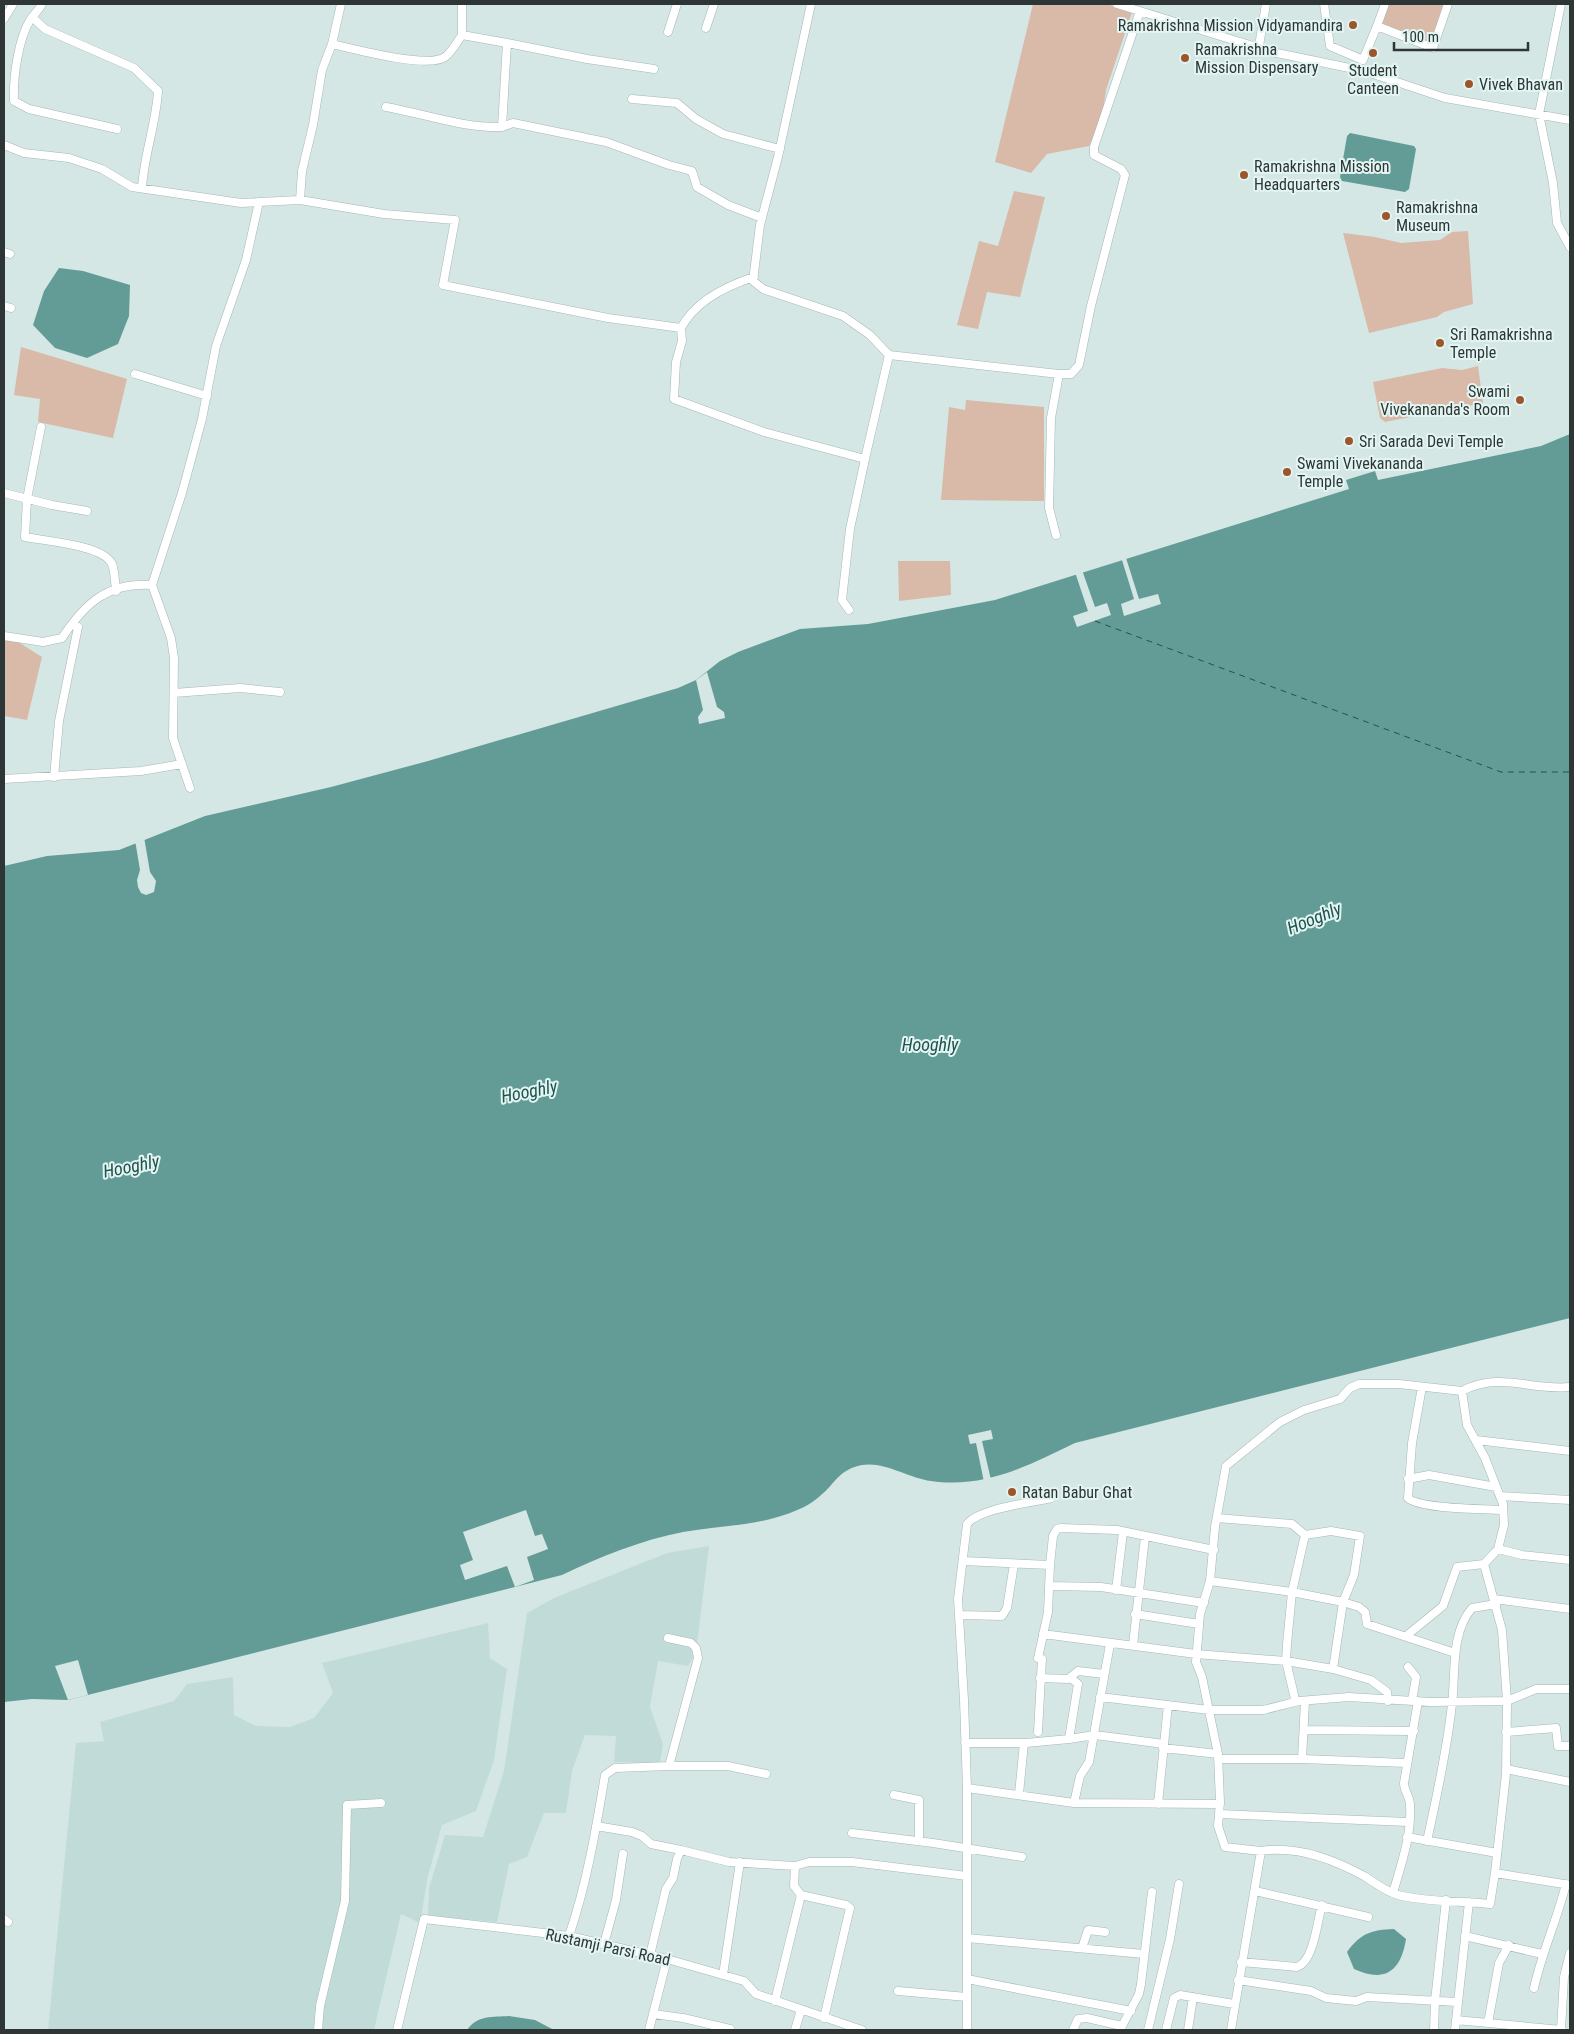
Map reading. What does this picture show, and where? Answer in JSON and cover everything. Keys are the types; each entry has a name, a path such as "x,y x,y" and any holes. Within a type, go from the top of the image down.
{"street":[{"path":"4,19 13,4"},
{"path":"42,4 32,17 24,36 13,85 14,101 29,109 117,129"},
{"path":"300,200 304,163 313,125 322,70 332,44 341,4"},
{"path":"332,44 401,60 441,59 446,56 462,35 462,4"},
{"path":"668,32 676,4"},
{"path":"706,28 714,4"},
{"path":"811,4 780,149 762,218 753,281 764,289 843,316 870,335 889,355 1059,374 1071,374 1079,365 1090,306 1125,183 1125,174 1121,169 1094,155 1094,147 1140,11"},
{"path":"1117,4 1259,46 1272,52 1364,71 1445,98 1570,120"},
{"path":"1259,46 1266,4"},
{"path":"1324,4 1330,46 1363,60 1385,4"},
{"path":"1377,26 1434,48 1448,4"},
{"path":"1561,4 1539,114 1554,182 1557,223 1570,247"},
{"path":"32,17 45,29 134,68 158,91 157,109 143,164 142,188"},
{"path":"462,35 587,59 654,69"},
{"path":"502,127 507,43"},
{"path":"632,99 677,103 696,119 723,134 780,149"},
{"path":"386,107 448,122 484,128 502,127 513,123 606,142 669,165 692,171 697,187 728,205 762,218"},
{"path":"4,146 24,153 69,158 102,169 132,187 241,203 300,200 384,214 455,220 443,285 608,318 681,328"},
{"path":"190,788 174,738 174,658 171,638 152,585 182,493 206,396 216,346 246,260 259,202"},
{"path":"754,277 733,284 688,314 681,328 682,340 676,362 674,399 764,432 865,459"},
{"path":"849,610 842,600 850,529 889,355"},
{"path":"135,374 206,396"},
{"path":"1056,535 1049,508 1051,418 1059,374"},
{"path":"41,427 27,500 25,537 86,548 104,554 112,563 116,591"},
{"path":"4,493 27,500 87,511"},
{"path":"4,636 43,642 62,638 78,614 95,598 139,584 152,585"},
{"path":"54,776 59,721 78,627"},
{"path":"174,693 240,688 280,692"},
{"path":"4,779 141,771 182,764"},
{"path":"1484,1564 1502,1630 1507,1701 1506,1770 1490,1904 1393,1892 1346,1866 1278,1848 1261,1851 1225,1847 1218,1826 1220,1804 1218,1757 1209,1710 1196,1662 1196,1654 1199,1624 1210,1581 1217,1518 1226,1466 1280,1422 1304,1410 1340,1399 1350,1388 1359,1384 1462,1391 1488,1381 1554,1389 1570,1387"},
{"path":"1422,1387 1408,1479 1408,1498 1414,1503 1503,1510"},
{"path":"1406,1636 1442,1606 1457,1567 1484,1564 1498,1549 1504,1525 1500,1496 1476,1440 1467,1425 1462,1391"},
{"path":"1476,1440 1570,1451"},
{"path":"1408,1479 1429,1475 1496,1487"},
{"path":"1500,1496 1570,1500"},
{"path":"967,2030 967,1788 958,1599 967,1524 972,1518 1051,1498"},
{"path":"1217,1518 1292,1524 1305,1535 1331,1531 1360,1536 1354,1575 1343,1602 1333,1669"},
{"path":"1038,1732 1040,1658 1050,1586 1053,1536 1057,1529 1123,1532 1214,1550"},
{"path":"1116,1590 1123,1532"},
{"path":"1302,1701 1295,1699 1286,1662 1292,1592 1305,1535"},
{"path":"1133,1645 1145,1537"},
{"path":"1498,1549 1522,1555 1570,1560"},
{"path":"964,1561 1050,1565"},
{"path":"959,1615 1002,1616 1007,1608 1014,1564"},
{"path":"1210,1581 1292,1592 1343,1602 1359,1607 1365,1612 1367,1624 1455,1653"},
{"path":"1050,1586 1101,1587 1204,1603"},
{"path":"1427,1841 1453,1702 1455,1653 1468,1612 1472,1608 1495,1602 1570,1609"},
{"path":"1135,1614 1199,1624"},
{"path":"1043,1634 1110,1644 1286,1662 1333,1669 1371,1680 1387,1692 1388,1701"},
{"path":"668,1638 691,1643 696,1648 698,1658 669,1766"},
{"path":"1074,1803 1080,1776 1088,1765 1095,1735 1110,1644"},
{"path":"1393,1892 1407,1837 1410,1803 1404,1789 1406,1764 1414,1731 1416,1677 1408,1667"},
{"path":"1071,1678 1078,1671 1104,1674"},
{"path":"1040,1678 1071,1678 1078,1684 1070,1739"},
{"path":"1100,1697 1209,1710 1263,1710 1302,1701 1348,1697 1388,1701 1507,1701 1536,1689 1570,1689 1570,1684"},
{"path":"1302,1701 1304,1730 1302,1759"},
{"path":"1158,1804 1168,1704"},
{"path":"1506,1732 1556,1728 1558,1746 1570,1746"},
{"path":"1304,1730 1414,1731"},
{"path":"965,1743 1024,1743 1095,1735 1218,1757 1406,1764"},
{"path":"1019,1794 1024,1743"},
{"path":"569,1936 580,1904 605,1775 615,1768 669,1766 728,1766 766,1774"},
{"path":"1506,1770 1570,1782"},
{"path":"967,1788 1074,1803 1220,1804"},
{"path":"894,1795 919,1800 919,1841"},
{"path":"318,2030 320,2006 344,1901 347,1804 381,1803"},
{"path":"1219,1814 1408,1822"},
{"path":"596,1826 632,1832 642,1836 651,1844 722,1861 795,1866 809,1862 852,1862 967,1876"},
{"path":"852,1833 1022,1857"},
{"path":"1407,1837 1497,1853"},
{"path":"650,1955 666,1889 673,1878 681,1850"},
{"path":"1231,2030 1261,1851"},
{"path":"604,1944 616,1900 623,1854"},
{"path":"723,1975 740,1862"},
{"path":"795,1866 794,1886 801,1895 846,1905 850,1908 824,2018"},
{"path":"1495,1873 1568,1884 1542,1954 1534,1988"},
{"path":"1148,2030 1170,1939 1179,1884"},
{"path":"1255,1891 1368,1917"},
{"path":"1073,2030 1078,2019 1086,2018 1121,2028 1140,1989 1152,1892"},
{"path":"775,2000 801,1895"},
{"path":"1434,2030 1435,2000 1446,1900"},
{"path":"1455,2030 1469,1902"},
{"path":"1241,1962 1297,1967 1304,1964 1310,1956 1322,1905"},
{"name":"Rustamji Parsi Road","path":"397,2030 424,1920 569,1936 667,1959 744,1981 756,1994 862,2030"},
{"path":"1082,1948 1088,1930 1105,1932"},
{"path":"1465,1936 1542,1954"},
{"path":"967,1938 1144,1954"},
{"path":"1488,2023 1499,1963 1510,1945"},
{"path":"1456,2020 1562,2030 1563,1986 1570,1953"},
{"path":"649,2030 667,1959"},
{"path":"967,1979 1130,2011"},
{"path":"1238,1980 1311,1991 1323,1997 1334,1999 1356,2001 1367,1997 1391,1997 1457,2002"},
{"path":"898,1991 967,1997"},
{"path":"1166,2030 1174,1998 1180,1995 1234,2004"},
{"path":"1188,2030 1193,1997"},
{"path":"795,2030 801,2010"},
{"path":"654,2014 683,2018 730,2029"}],"shaded area":[{"path":"1033,4 1107,4 1132,12 1106,90 1102,118 1089,146 1047,154 1031,173 995,162"},
{"path":"1389,4 1443,4 1431,43 1381,24"},
{"path":"1014,191 1045,197 1020,297 987,292 978,329 957,325 979,241 998,246"},
{"path":"1468,231 1473,304 1444,312 1437,317 1369,333 1343,233 1401,243 1440,240 1452,232"},
{"path":"21,347 127,379 113,438 38,422 40,399 14,395"},
{"path":"1478,366 1483,403 1385,422 1380,418 1373,382 1442,368 1462,370"},
{"path":"966,400 1044,407 1044,501 941,500 949,407 965,410"},
{"path":"898,561 950,561 951,595 899,601"},
{"path":"4,633 42,657 27,720 4,716"},
{"path":"709,1546 696,1653 688,1666 658,1661 650,1707 663,1744 660,1763 614,1762 616,1736 585,1735 572,1771 566,1813 544,1813 527,1857 509,1864 497,1922 428,1916 429,1888 445,1835 483,1837 504,1771 527,1613 554,1598 667,1553"},
{"path":"488,1623 490,1658 507,1669 494,1760 476,1811 442,1825 428,1876 420,1923 401,1914 374,2030 48,2030 76,1743 104,1741 100,1722 174,1701 187,1684 233,1677 234,1715 256,1726 290,1727 314,1718 333,1693 322,1663"}],"water":[{"path":"1350,133 1414,146 1416,149 1409,189 1405,192 1342,181 1340,177 1347,136"},
{"path":"59,268 83,271 130,285 129,316 118,344 87,358 55,348 33,325 44,291"},
{"name":"Hooghly","path":"1570,434 1570,1318 1075,1443 1024,1467 970,1482 931,1481 879,1465 862,1465 842,1474 808,1505 772,1519 667,1535 621,1550 562,1575 68,1700 32,1699 4,1702 4,866 47,856 119,850 205,816 331,787 428,761 678,688 696,680 720,661 738,652 800,629 868,624 995,600 1349,489 1346,480 1375,471 1378,480 1541,446"},
{"path":"1394,1929 1406,1939 1404,1950 1395,1967 1389,1972 1374,1975 1354,1969 1347,1952 1357,1941 1367,1934 1379,1930"},
{"path":"509,2016 535,2020 554,2030 467,2030 480,2019"}],"pier":[{"path":"1126,558 1139,599 1158,594 1161,604 1124,616 1121,604 1134,599 1122,560"},
{"path":"1082,570 1095,607 1107,603 1111,615 1077,627 1073,616 1088,611 1075,572"},
{"path":"707,672 717,707 724,712 725,718 699,724 698,717 703,710 696,680"},
{"path":"144,837 150,872 156,881 154,892 146,895 141,893 138,887 137,880 140,870 135,840"},
{"path":"991,1430 993,1439 982,1441 991,1480 984,1482 976,1443 970,1444 968,1435"},
{"path":"526,1510 535,1536 542,1534 548,1549 527,1557 534,1580 515,1587 507,1566 465,1580 460,1565 473,1560 463,1532"},
{"path":"78,1660 88,1695 68,1700 55,1666"}],"ferry route":[{"path":"1095,621 1501,772 1570,772"}],"place":[{"name":"Ramakrishna Mission Vidyamandira","path":"1353,25"},
{"name":"Student Canteen","path":"1373,53"},
{"name":"Ramakrishna Mission Dispensary","path":"1185,58"},
{"name":"Vivek Bhavan","path":"1469,84"},
{"name":"Ramakrishna Mission Headquarters","path":"1244,175"},
{"name":"Ramakrishna Museum","path":"1386,216"},
{"name":"Sri Ramakrishna Temple","path":"1440,343"},
{"name":"Swami Vivekananda's Room","path":"1520,400"},
{"name":"Sri Sarada Devi Temple","path":"1349,441"},
{"name":"Swami Vivekananda Temple","path":"1287,472"},
{"name":"Ratan Babur Ghat","path":"1012,1492"}]}
